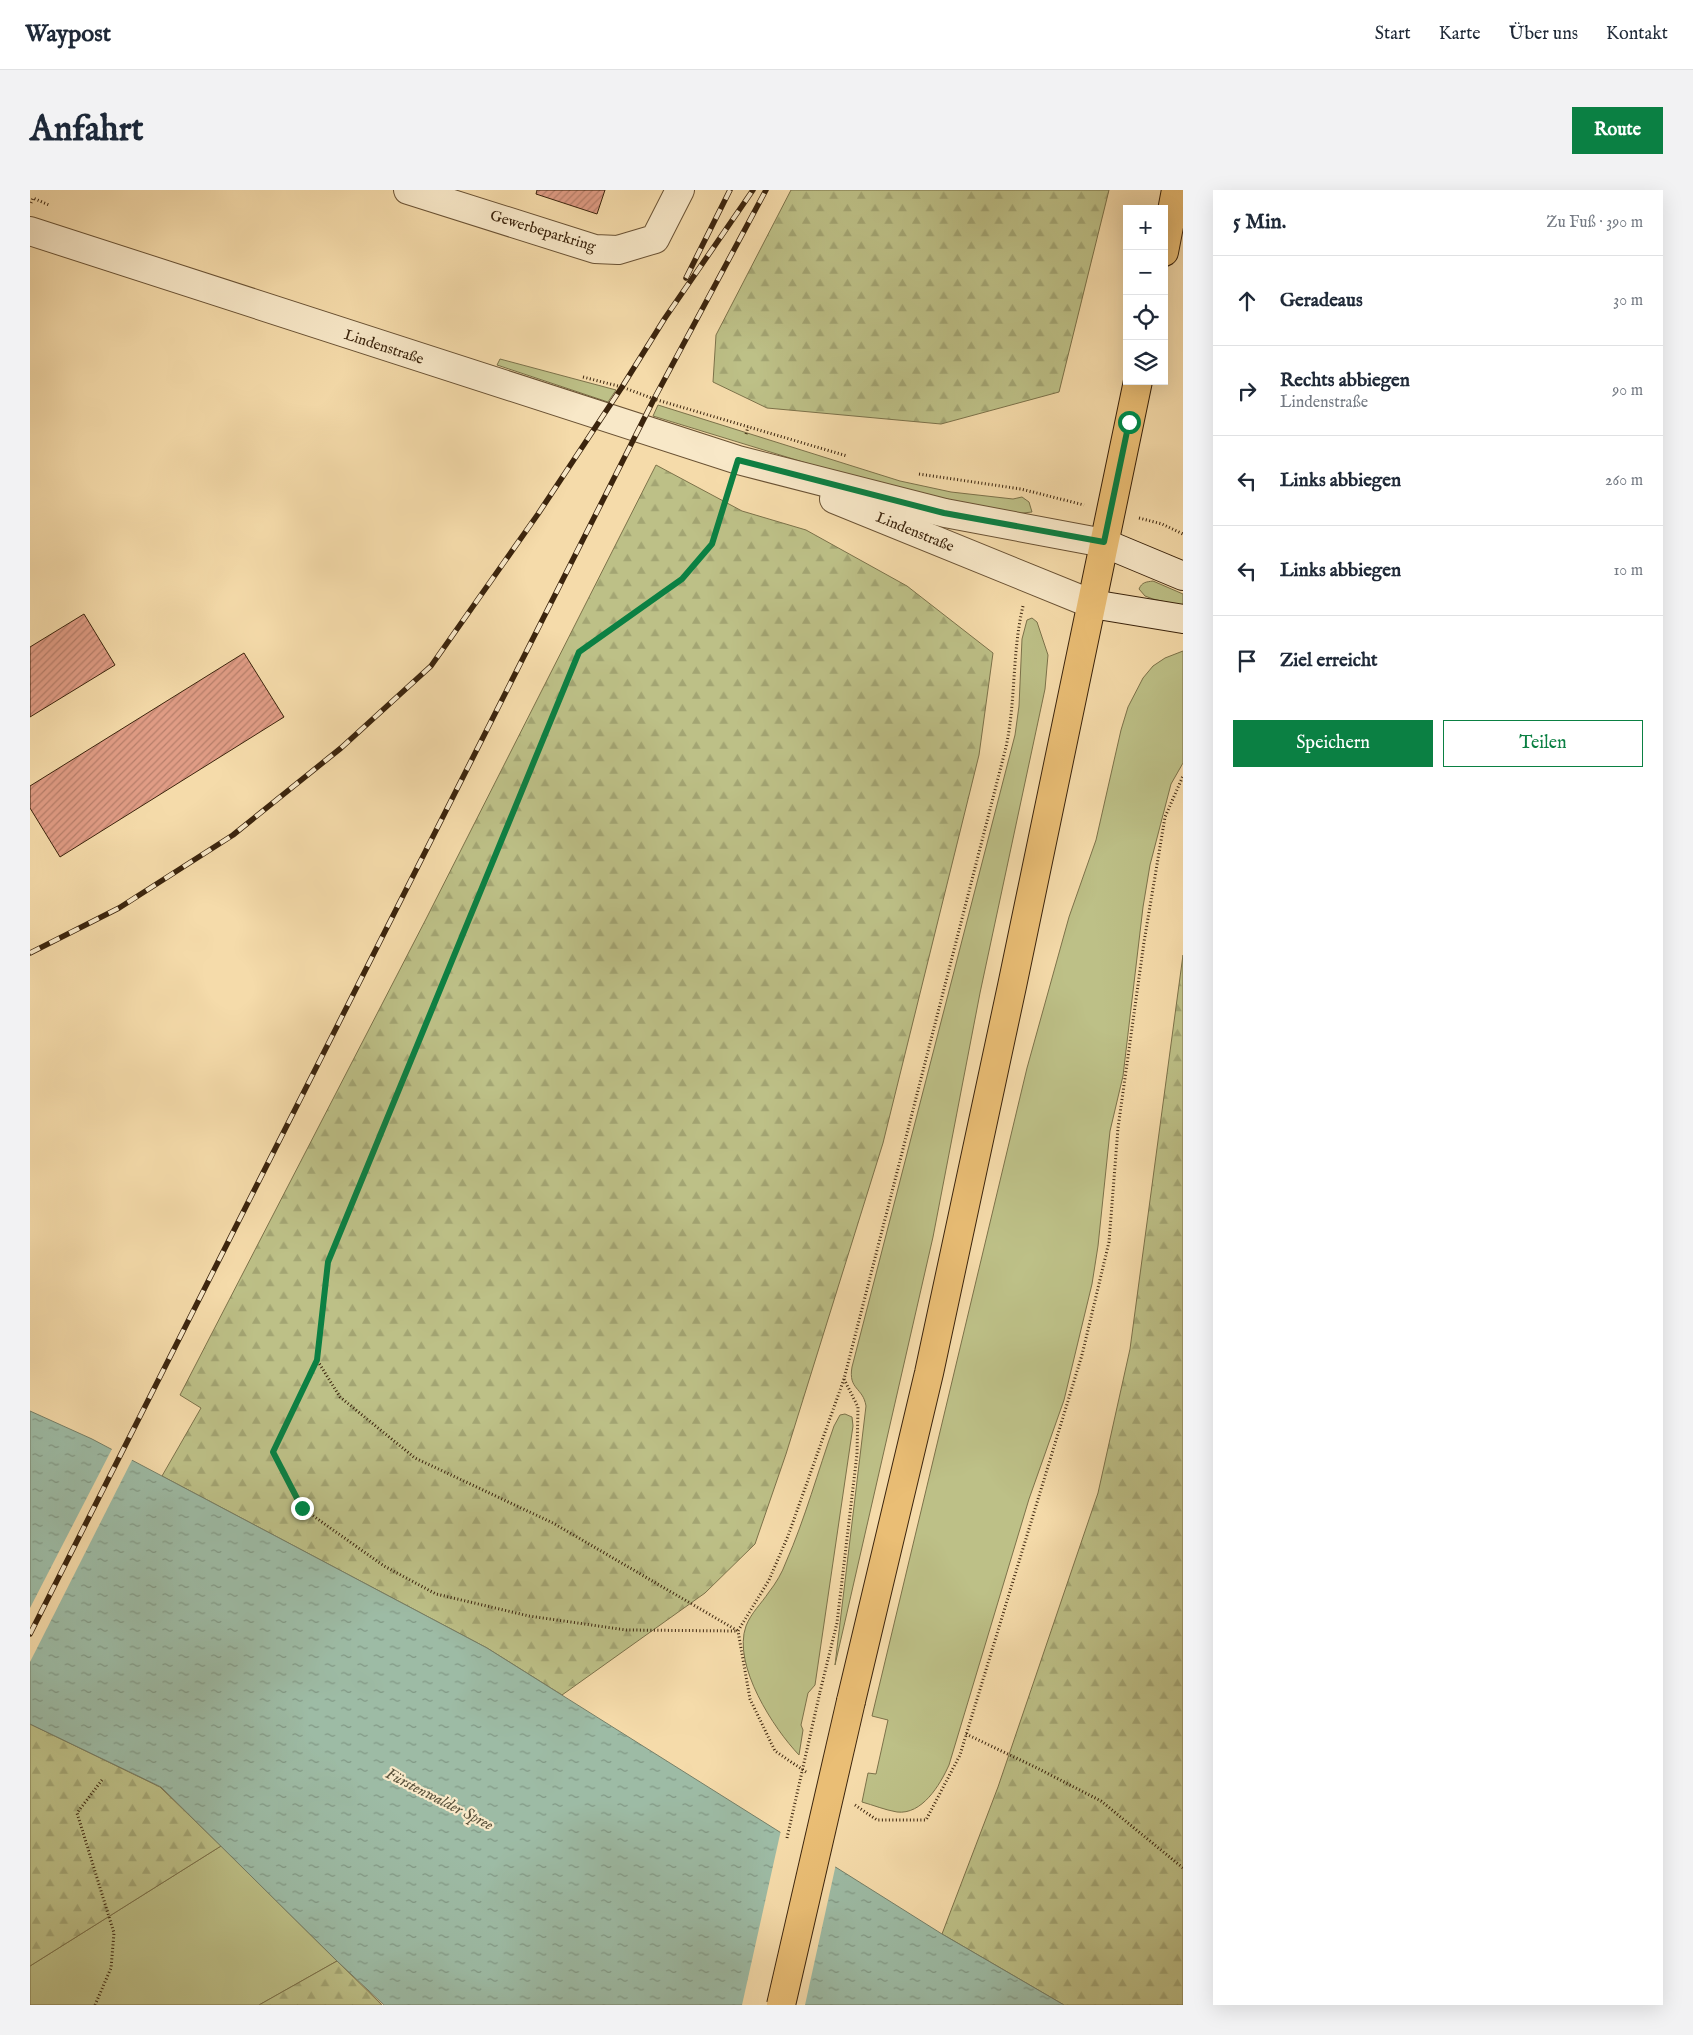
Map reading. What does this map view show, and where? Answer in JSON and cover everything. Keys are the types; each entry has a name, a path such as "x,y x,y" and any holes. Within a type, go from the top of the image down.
{"main road":[{"path":"1164,250 1176,190"},
{"path":"781,2005 933,1353 1137,385"}],"street":[{"name":"Gewerbeparkring","path":"408,190 595,249 618,250 655,239 680,190"},
{"name":"Lindenstraße","path":"30,231 738,460 944,513 1104,542 1183,576"},
{"name":"Lindenstraße","path":"738,460 1092,604 1183,619"}],"path":[{"path":"32,198 54,207"},
{"path":"574,375 622,387 664,402 848,456"},
{"path":"738,460 712,544 682,579 579,652 328,1262 317,1360 273,1452 302,1508 384,1566 436,1594 529,1616 626,1630 738,1631"},
{"path":"911,472 963,482 1021,489 1059,500"},
{"path":"1149,521 1162,524 1183,534"},
{"path":"738,1631 769,1580 788,1536 844,1378 1006,747 1013,705 1017,634 1022,609"},
{"path":"1183,776 1165,818 1144,942 1118,1128 1109,1242 1082,1355 966,1734 1101,1801 1183,1868"},
{"path":"317,1360 340,1397 415,1458 553,1523 738,1631"},
{"path":"820,1692 838,1623 857,1454 858,1407 844,1378"},
{"path":"95,2005 111,1968 114,1933 77,1813 102,1780"}],"green space":[{"path":"791,190 1109,190 1059,392 941,424 767,408 713,382 716,335"},
{"path":"500,359 616,390 608,402 497,365"},
{"path":"658,405 900,481 951,492 1013,499 1022,497 1029,502 1032,512 1006,515 829,470 653,416"},
{"path":"656,465 742,511 806,530 907,586 993,653 979,755 883,1143 786,1454 755,1544 705,1593 562,1695 487,1648 162,1476 201,1408 180,1395 426,919"},
{"path":"1153,581 1183,594 1183,606 1145,596 1139,589 1141,585"},
{"path":"1032,618 1037,622 1048,655 1045,689 980,993 933,1237 835,1665 866,1406 862,1395 852,1380 852,1367 1015,735 1019,706 1022,639 1027,620"},
{"path":"1183,651 1183,763 1171,784 1150,865 1143,907 1123,1076 1110,1131 1098,1246 1092,1284 1064,1400 1029,1499 949,1765 941,1781 922,1804 906,1812 888,1810 862,1802 868,1773 876,1774 888,1720 872,1716 1027,1068 1069,917 1096,840 1128,707 1143,678 1153,666 1165,658"},
{"path":"1183,955 1183,2005 1064,2005 942,1934 998,1787 1098,1493 1130,1349"},
{"path":"845,1414 852,1417 853,1426 815,1685 808,1693 801,1725 803,1730 799,1755 778,1729 758,1695 750,1677 743,1642 748,1621 783,1570 834,1426 840,1415"},
{"path":"30,1724 160,1787 221,1846 30,1966"},
{"path":"221,1846 337,1961 259,2005 30,2005 30,1966"},
{"path":"337,1961 382,2005 259,2005"}],"water":[{"name":"Fürstenwalder Spree","path":"30,1411 92,1439 487,1648 942,1934 1064,2005 384,2005 161,1787 30,1724"}],"pier":[{"path":"113,1447 133,1458 30,1662 30,1608"},
{"path":"781,1830 836,1864 805,2005 742,2005"}],"building":[{"path":"537,190 605,190 597,214 536,194"},
{"path":"84,614 115,665 30,717 30,647"},
{"path":"244,653 284,717 60,857 30,808 30,786"}],"railway":[{"path":"686,278 730,190"},
{"path":"30,953 119,908 233,835 341,748 431,666 538,514 665,318 753,190"},
{"path":"30,1634 654,399 766,190"}],"route":[{"path":"302,1508 273,1452 317,1360 328,1262 579,652 682,579 712,544 738,460 944,513 1104,542 1129,422"}]}
